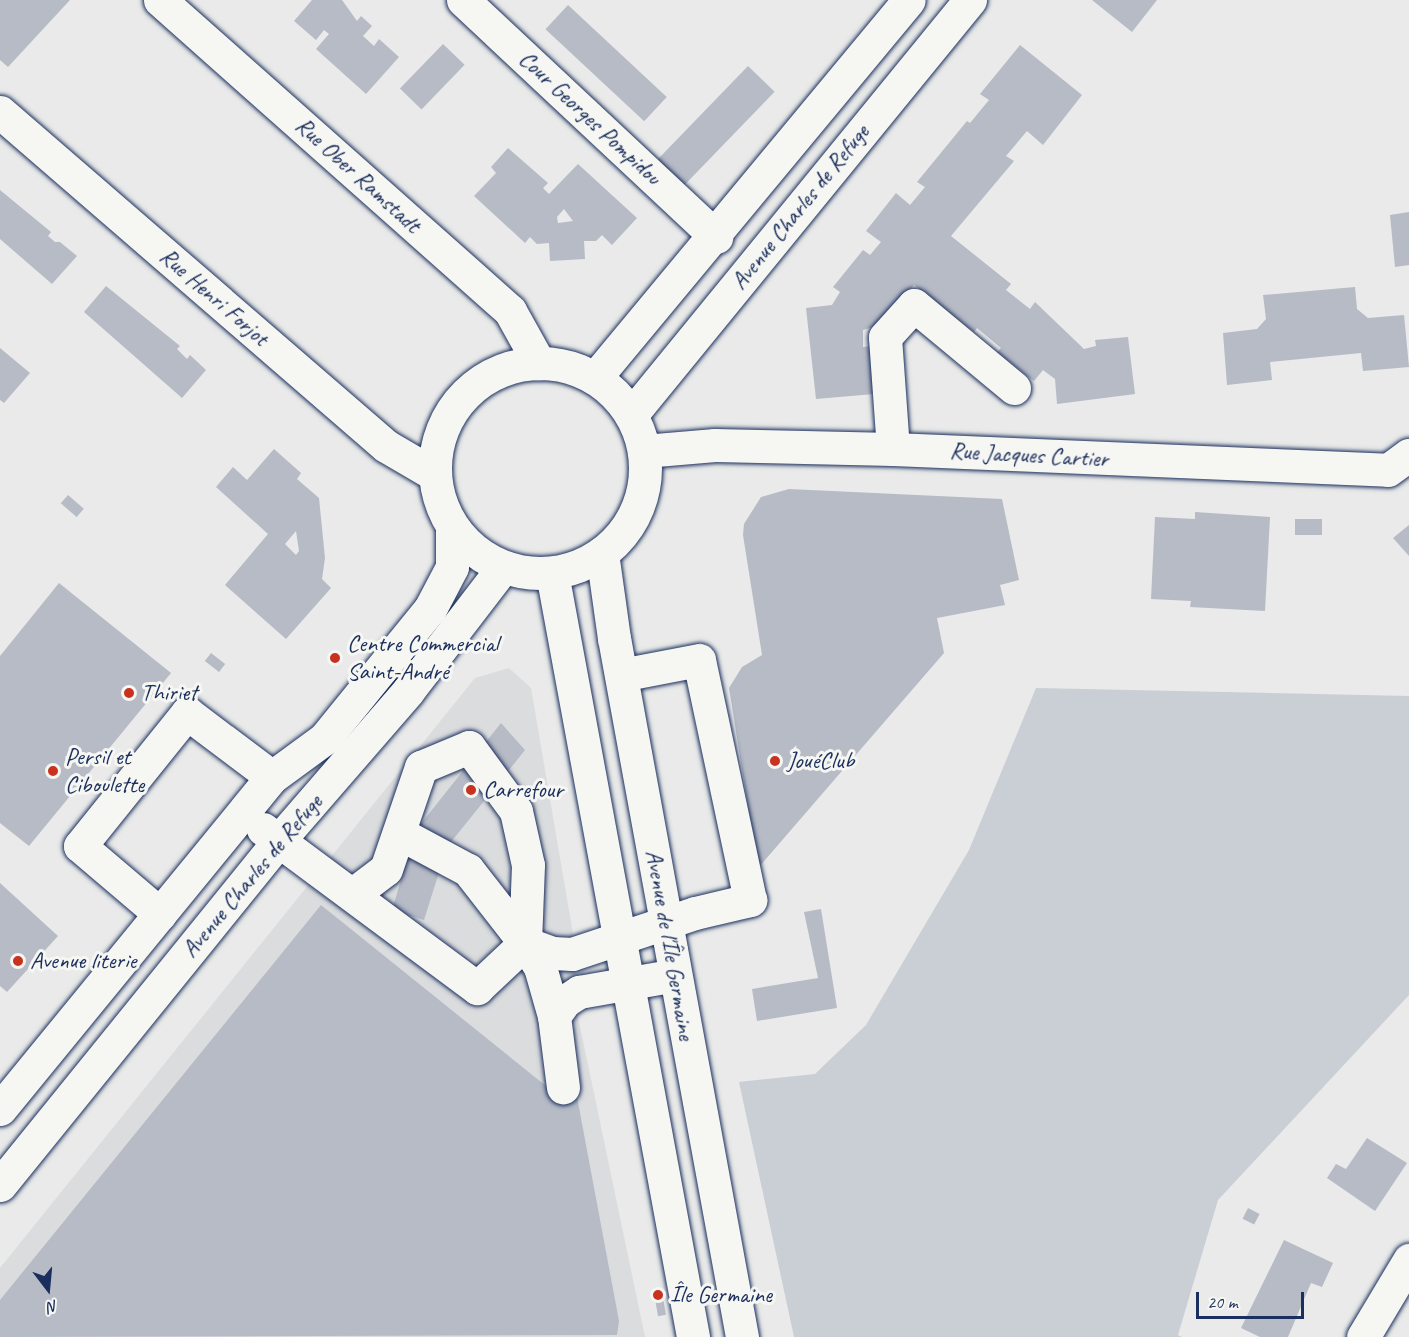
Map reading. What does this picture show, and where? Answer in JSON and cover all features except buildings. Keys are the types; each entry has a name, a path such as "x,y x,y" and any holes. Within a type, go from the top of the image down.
{"street":[{"name":"Rue Ober Ramstadt","path":"160,0 510,311 539,363"},
{"name":"Cour Georges Pompidou","path":"463,0 716,237"},
{"name":"Avenue Charles de Refuge","path":"595,378 716,237 909,0"},
{"name":"Avenue Charles de Refuge","path":"631,415 970,0"},
{"name":"Rue Henri Forjot","path":"0,112 386,446 434,474"},
{"path":"893,449 885,337 914,305 1014,388"},
{"path":"539,363 568,367 595,378 615,394 631,415 644,451 645,480 637,508 623,532 602,553 578,566 552,573 503,567 474,551 452,527 440,502 434,474 438,440 452,410 475,384 505,368 539,363"},
{"name":"Rue Jacques Cartier","path":"644,451 715,445 893,449 1388,470 1409,455"},
{"name":"Avenue Charles de Refuge","path":"0,1109 272,777 325,738 430,609 452,567 452,527"},
{"name":"Avenue de l'Île Germaine","path":"602,553 621,675 665,922 742,1337"},
{"name":"Avenue Charles de Refuge","path":"0,1185 280,839 408,691 503,567"},
{"name":"Avenue de l'Île Germaine","path":"552,573 693,1337"},
{"path":"525,943 554,953 572,954 665,922 750,900 699,660 621,675"},
{"path":"160,914 80,846 187,713 272,777"},
{"path":"240,816 280,839 477,988 525,943 528,865 516,811 469,747 421,767 386,869 353,894"},
{"path":"399,833 468,870 525,943 540,967 554,1016 563,1088"},
{"path":"554,1016 565,1000 579,992 675,975"},
{"path":"1363,1337 1409,1260"}],"shaded area":[{"path":"509,668 531,688 573,934 578,1017 645,1337 0,1337 0,1268 475,678"},
{"path":"1036,688 1409,696 1409,995 1218,1200 1178,1335 1182,1337 794,1337 739,1082 815,1074 866,1025 969,850"}],"place":[{"name":"Centre Commercial Saint-André","path":"335,658"},
{"name":"Thiriet","path":"129,693"},
{"name":"JouéClub","path":"775,761"},
{"name":"Persil et Ciboulette","path":"53,771"},
{"name":"Carrefour","path":"471,790"},
{"name":"Avenue literie","path":"18,961"},
{"name":"Île Germaine","path":"658,1295"}]}
